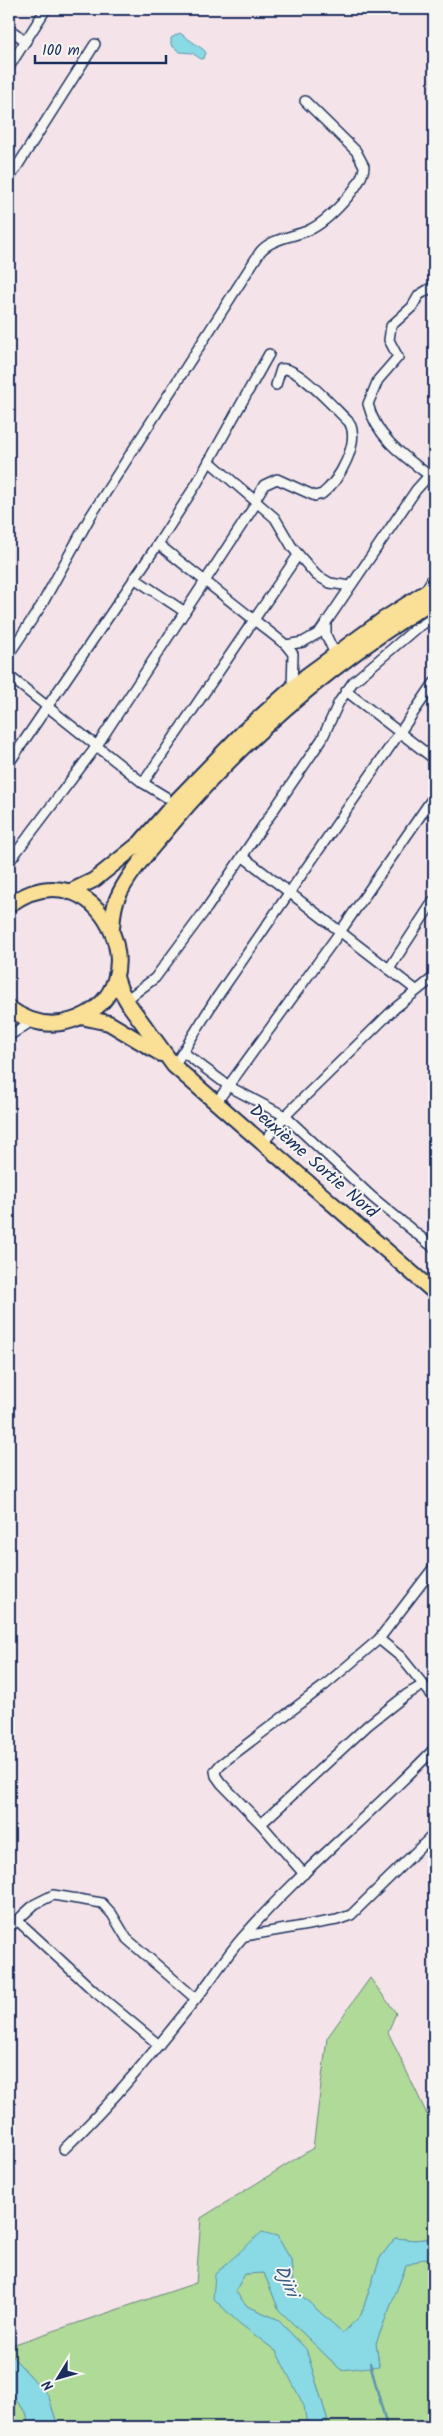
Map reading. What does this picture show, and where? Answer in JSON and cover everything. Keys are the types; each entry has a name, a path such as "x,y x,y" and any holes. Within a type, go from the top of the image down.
{"main road":[{"path":"69,892 94,880 140,844 214,761 292,687 335,654 431,593"},
{"path":"9,1008 32,1021 48,1024 65,1022 81,1017 96,1007 108,993 116,976 118,952 112,928 116,899 148,852 247,741 332,670 431,593"},
{"path":"12,900 35,891 69,892 95,906 112,928"},
{"name":"Deuxième Sortie Nord","path":"116,976 126,1000 171,1062"},
{"name":"Deuxième Sortie Nord","path":"81,1017 108,1023 171,1062 434,1292"}],"street":[{"path":"9,67 46,9"},
{"path":"9,29 26,42"},
{"path":"10,172 95,44"},
{"path":"9,654 41,606 90,517 260,252 267,244 315,227 360,181 364,166 356,152 305,101"},
{"path":"286,645 303,642 311,638 326,624 416,490 433,475 393,448 372,416 368,404 378,380 398,357 390,340 391,326 412,306 419,295 434,286"},
{"path":"9,763 158,544 209,461 269,354"},
{"path":"9,862 96,747 206,581 264,486 277,479 314,496 322,494 343,465 353,444 354,432 349,422 298,374 286,368 281,368 276,385"},
{"path":"209,461 279,522 298,555 323,579 350,586"},
{"path":"158,544 286,645 293,654 292,687"},
{"path":"143,784 298,555"},
{"path":"431,593 434,576"},
{"path":"134,578 185,612"},
{"path":"126,1000 143,989 159,974 322,739 346,692 354,682 414,630 434,617"},
{"path":"326,624 326,635 335,654"},
{"path":"9,676 143,784 166,797"},
{"path":"171,1062 183,1052 213,1003 434,684"},
{"path":"346,692 434,759"},
{"path":"216,1103 230,1087 434,796"},
{"path":"242,856 416,990"},
{"path":"389,969 434,900"},
{"path":"264,1143 285,1116 394,1008 434,977"},
{"path":"9,1036 32,1021"},
{"path":"183,1052 230,1087 285,1116 372,1197 434,1248"},
{"path":"304,1874 216,1776 217,1768 325,1684 379,1639 434,1567"},
{"path":"379,1639 401,1657 434,1698"},
{"path":"261,1824 368,1725 406,1694 423,1685"},
{"path":"64,2149 116,2097 160,2045 242,1937 304,1874 383,1801 434,1749"},
{"path":"242,1937 283,1928 337,1920 351,1915 434,1834"},
{"path":"9,1928 35,1904 53,1895 102,1903 112,1914 127,1940 196,1999"},
{"path":"17,1920 94,1991 160,2045"}],"green space":[{"path":"370,1978 396,2013 388,2032 434,2129 434,2238 415,2240 395,2238 380,2258 361,2315 343,2333 293,2288 291,2260 277,2236 213,2298 239,2323 276,2351 305,2406 307,2427 58,2427 48,2395 9,2353 9,2346 196,2283 201,2218 313,2148 327,2038"},
{"path":"424,2258 434,2259 434,2427 326,2427 327,2418 306,2349 277,2319 247,2306 235,2291 245,2274 264,2273 279,2310 341,2370 379,2365 376,2343 406,2266"},
{"path":"9,2392 26,2412 29,2427 9,2427"}],"water":[{"path":"180,33 204,50 206,53 204,58 201,59 192,53 180,52 171,45 171,38"},
{"name":"Djiri","path":"262,2232 277,2236 291,2260 293,2288 343,2333 361,2315 380,2258 395,2238 415,2240 434,2238 434,2259 424,2258 406,2266 376,2343 379,2366 341,2370 279,2310 264,2273 245,2274 235,2291 247,2306 277,2319 306,2349 327,2418 326,2427 307,2427 304,2406 276,2351 239,2323 213,2298 215,2274"},
{"path":"9,2353 48,2395 58,2427 29,2427 26,2412 9,2392"}],"waterway":[{"path":"370,2363 387,2427"}]}
